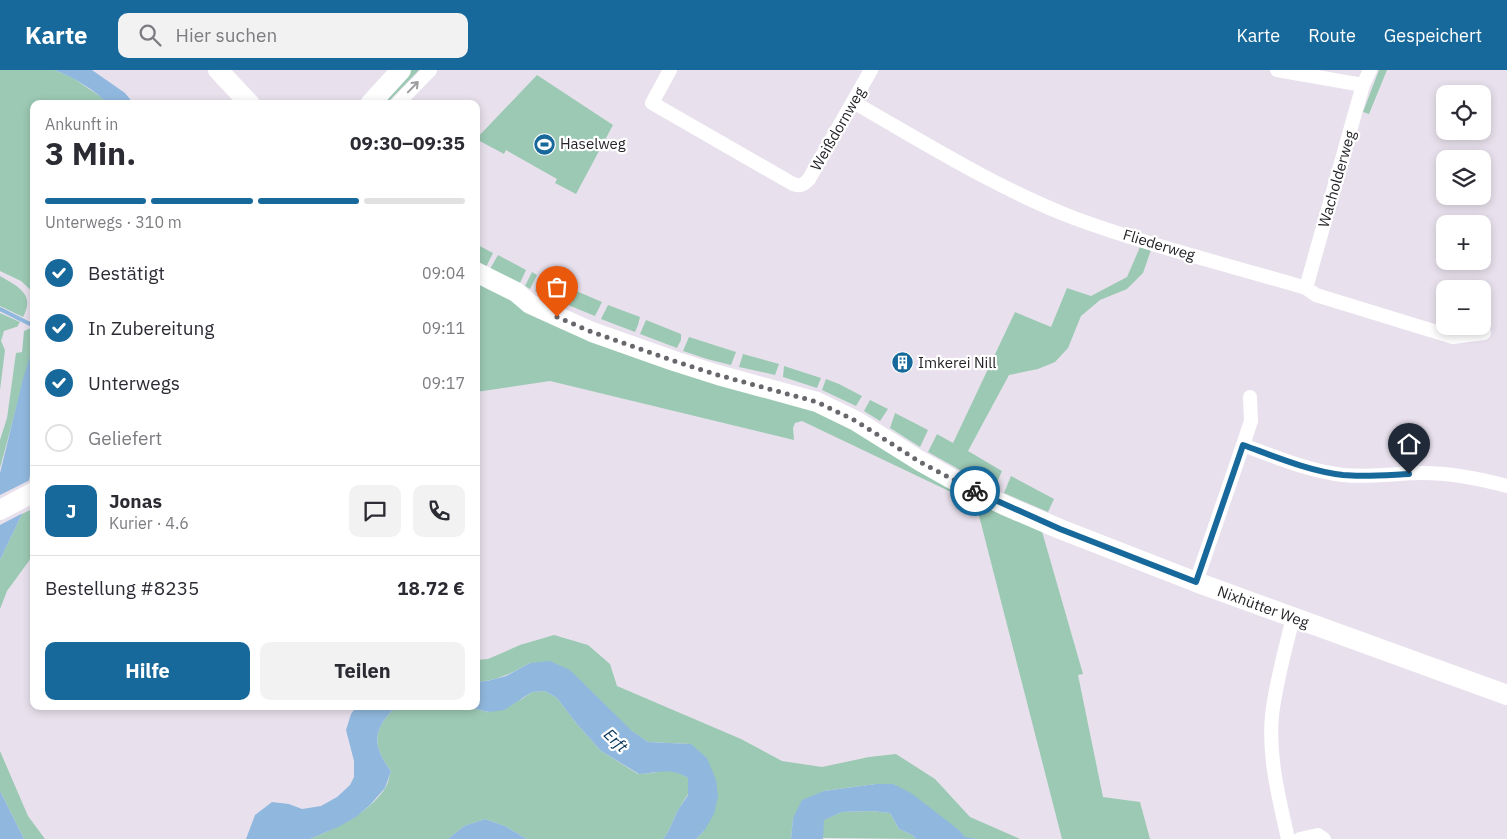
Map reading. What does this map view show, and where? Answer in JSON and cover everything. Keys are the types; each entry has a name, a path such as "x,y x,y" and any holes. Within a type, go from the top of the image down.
{"main road":[{"path":"218,70 246,100"},
{"path":"374,100 401,70"},
{"name":"Nixhütter Weg","path":"480,274 516,292 530,304 592,332 718,375 817,402 856,421 920,462 961,484 1060,529 1196,582 1507,695"},
{"path":"0,510 30,494"}],"street":[{"path":"401,100 430,70"},
{"name":"Weißdornweg","path":"670,70 652,103 793,184 802,185 809,179 871,70"},
{"path":"1277,70 1363,85"},
{"name":"Wacholderweg","path":"1306,288 1363,85 1370,70"},
{"name":"Fliederweg","path":"853,102 977,174 1074,218 1147,242 1306,288 1316,295 1436,332"},
{"name":"Fliederweg","path":"1446,335 1453,337 1468,335"},
{"path":"1196,582 1251,421 1250,397"},
{"path":"1243,445 1297,464 1337,474 1359,476 1425,473 1479,480 1507,486"},
{"path":"1288,839 1275,785 1272,752 1272,716 1293,618"},
{"path":"1300,839 1318,835 1324,839"}],"green space":[{"path":"0,70 55,70 73,78 105,100 30,100 30,289 21,281 0,271"},
{"path":"408,70 419,70 390,100 381,100"},
{"path":"1379,70 1387,70 1369,114 1363,112"},
{"name":"Haselweg","path":"537,75 613,125 576,194 555,183 557,179 506,150 504,154 480,141 480,135"},
{"path":"480,246 493,253 486,267 480,263"},
{"path":"1140,247 1151,250 1143,273 1127,289 1100,300 1081,316 1068,348 1055,362 1038,369 1009,375 968,451 1002,471 994,489 928,452 937,434 953,443 1015,312 1051,327 1067,288 1091,296 1127,277"},
{"path":"498,255 526,270 520,283 490,269"},
{"path":"532,272 537,275 530,289 525,286"},
{"path":"0,276 18,287 26,297 26,309 23,317 0,306"},
{"path":"542,277 566,287 560,302 535,291"},
{"path":"480,282 814,409 1041,528 1083,674 1078,675 1103,797 1140,802 1150,839 1062,839 976,504 802,421 795,423 793,428 794,440 550,381 480,391"},
{"path":"574,290 602,302 595,316 568,305"},
{"path":"608,305 640,317 635,332 601,319"},
{"path":"0,313 20,322 17,327 4,331 1,341 5,350 0,390"},
{"path":"646,320 681,334 681,340 677,348 640,334"},
{"path":"30,328 30,358 0,468 0,440 7,418 16,353 22,352 24,331"},
{"path":"689,337 736,352 731,365 683,351"},
{"path":"743,354 779,364 775,375 739,367"},
{"path":"784,366 821,378 817,388 783,377"},
{"path":"826,379 862,396 856,406 822,390"},
{"path":"870,400 888,409 880,421 864,411"},
{"path":"895,413 928,430 920,447 890,428"},
{"path":"1011,476 1054,499 1048,512 1004,493"},
{"path":"30,510 30,559 7,591 0,609 0,560 22,514"},
{"path":"554,635 588,645 610,664 617,686 741,739 782,761 822,767 869,757 896,754 935,779 970,817 1020,839 965,838 959,830 893,784 876,784 824,791 793,818 791,839 696,839 704,831 691,744 648,742 530,663 504,676 480,681 480,660 488,659 520,645"},
{"path":"545,691 557,698 601,751 638,774 664,770 680,773 688,778 688,794 663,839 527,839 505,826 485,819 464,826 448,839 310,839 341,825 369,807 385,788 391,771 380,753 378,737 379,729 393,710 480,710 489,712 522,699 532,692"},
{"path":"0,751 28,816 45,839 24,839 0,791"},
{"path":"871,811 890,813 899,829 916,839 823,838 823,820 842,812"}],"water":[{"path":"55,70 92,70 125,93 131,100 104,100 83,84"},
{"path":"30,356 30,475 22,514 0,560 0,473"},
{"name":"Erft","path":"550,661 570,670 632,731 648,742 691,744 707,758 716,780 718,796 714,814 704,831 696,839 663,839 688,795 688,778 670,772 639,774 601,751 557,698 545,691 532,692 504,710 489,712 480,710 480,682 506,676 530,663"},
{"path":"354,710 393,710 379,729 378,737 380,753 391,771 385,788 356,817 310,839 246,839 255,815 272,802 289,804 302,809 321,806 337,797 350,785 354,777 354,761 346,730"},
{"path":"876,784 893,784 911,793 959,830 965,837 977,839 916,839 899,829 890,813 871,811 842,812 824,820 823,839 791,839 793,818 802,800 824,791"},
{"path":"0,791 24,839 0,839"},
{"path":"485,819 505,826 527,839 448,839 464,826"}],"pier":[{"path":"30,480 25,512 0,525 0,495"}],"waterway":[{"path":"0,309 30,324"}],"way so far":[{"path":"557,317 592,332 674,361 817,402 856,421 920,462 975,491"}],"place":[{"name":"Haselweg","path":"544,144"},
{"name":"Imkerei Nill","path":"902,363"}],"route":[{"path":"975,491 1060,529 1196,582 1243,445 1329,473 1359,476 1409,474"}]}
